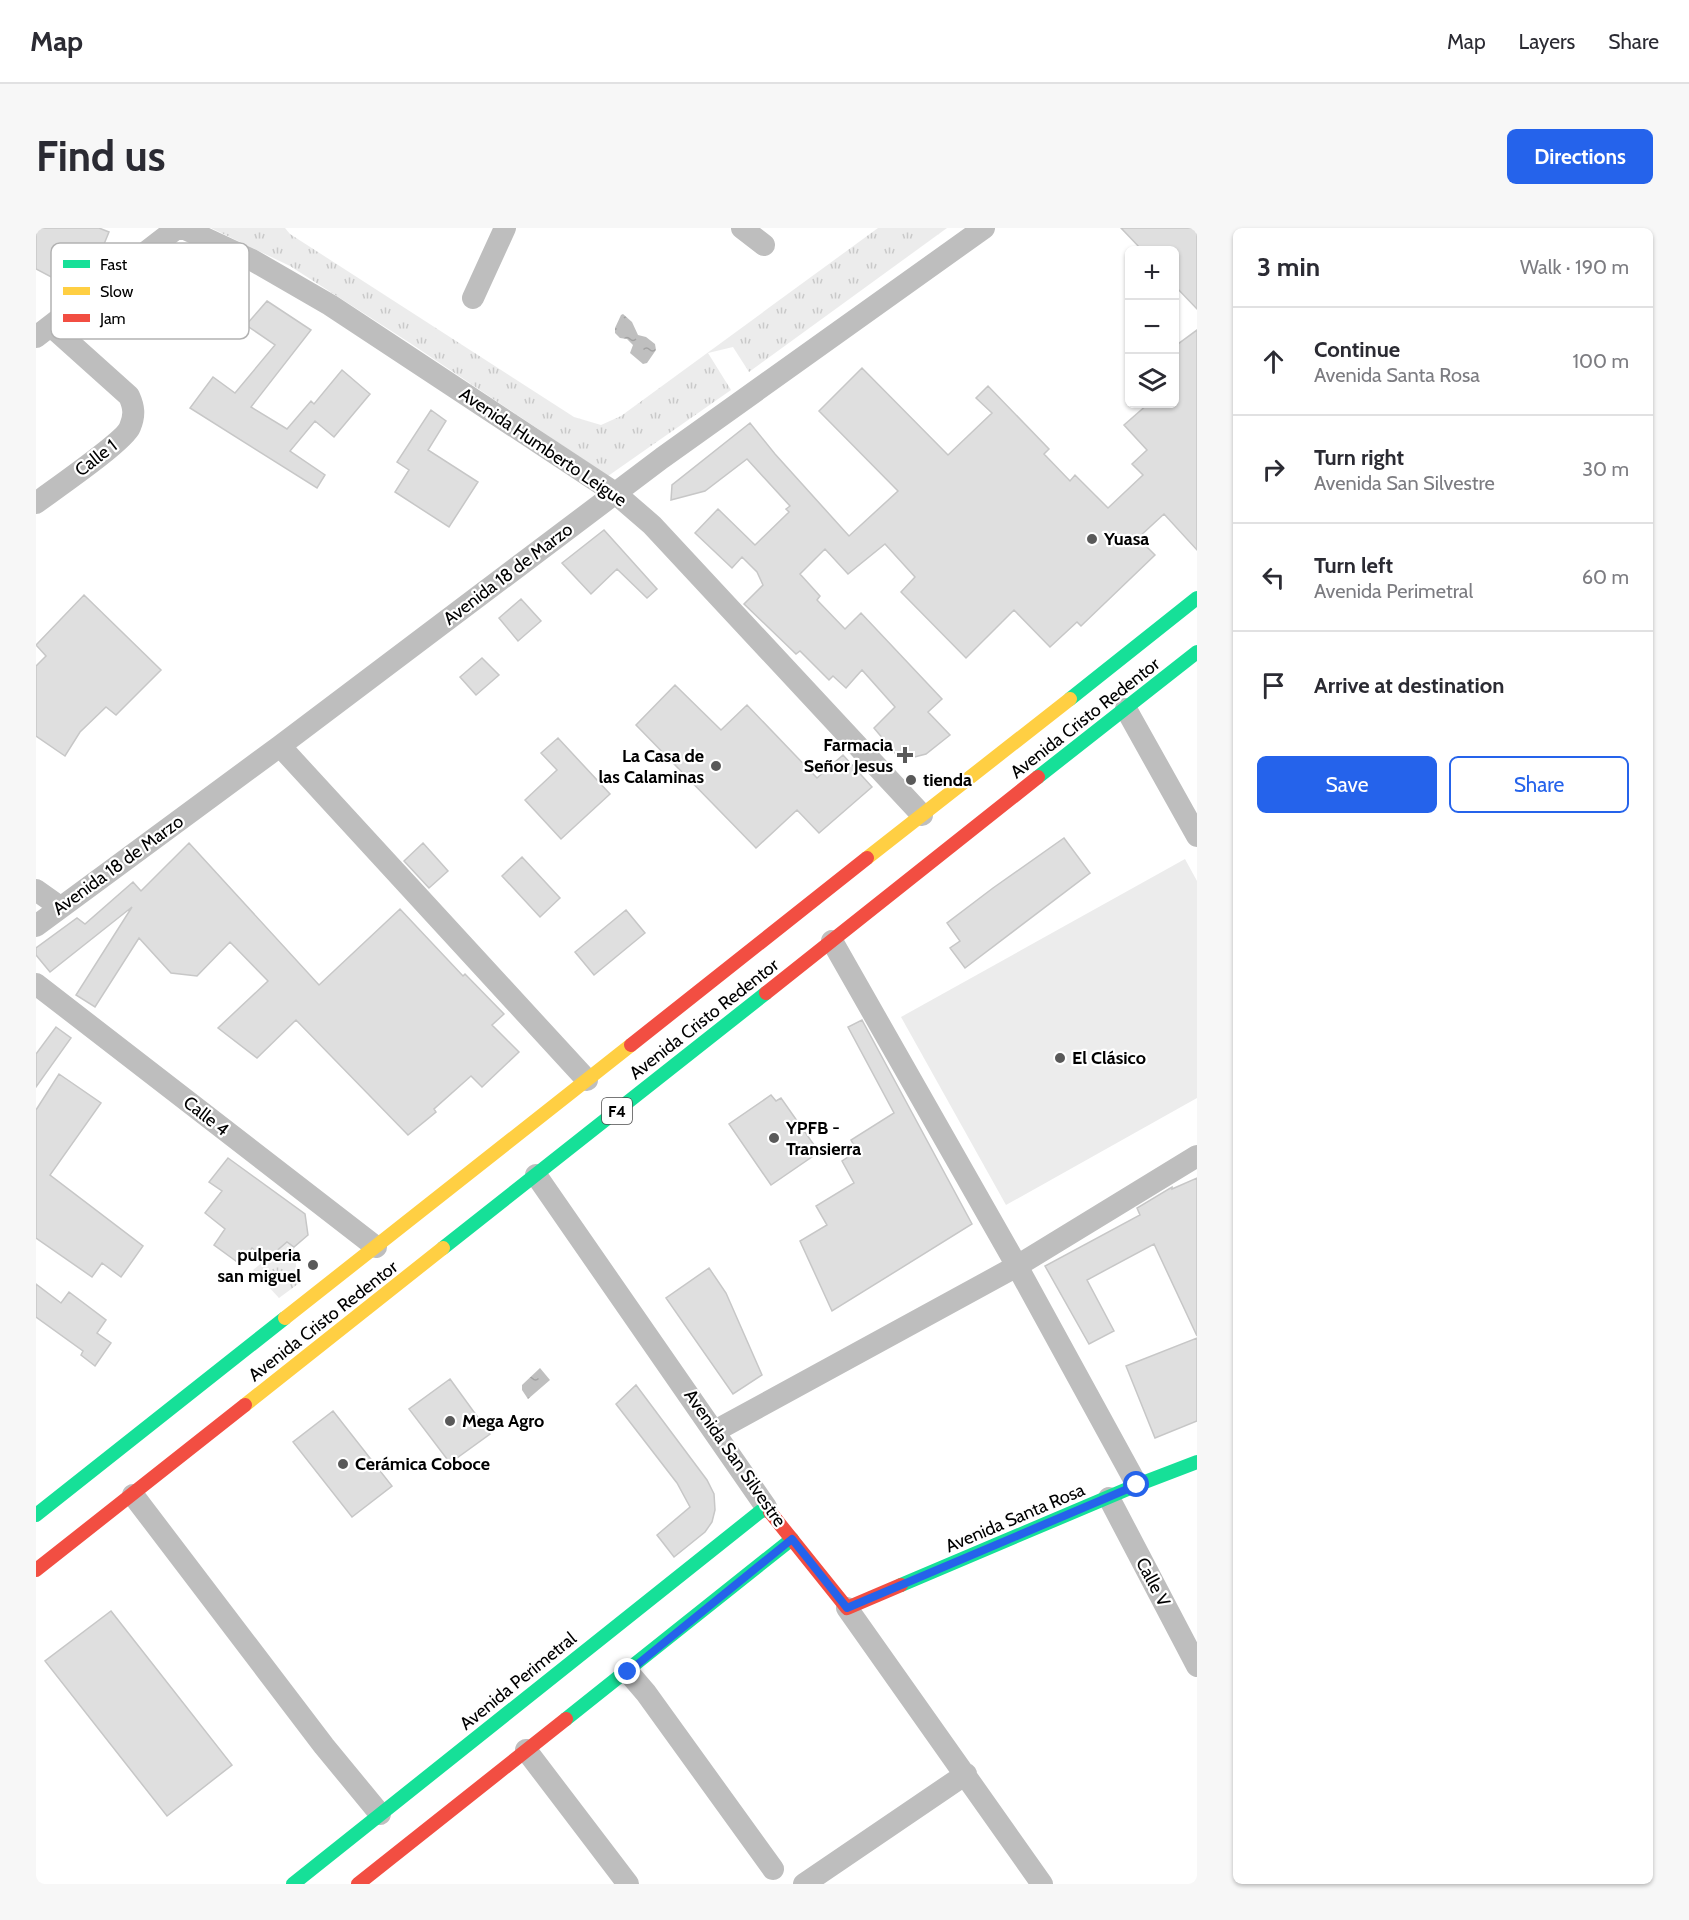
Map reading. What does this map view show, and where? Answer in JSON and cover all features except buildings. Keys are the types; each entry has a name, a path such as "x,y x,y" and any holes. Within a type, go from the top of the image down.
{"main road":[{"name":"Avenida Cristo Redentor","path":"36,1515 1197,598"},
{"name":"Avenida Cristo Redentor","path":"36,1570 1197,652"},
{"name":"Avenida Santa Rosa","path":"847,1608 1137,1485 1197,1462"},
{"name":"Avenida San Silvestre","path":"766,1507 847,1608"},
{"name":"Avenida Perimetral","path":"293,1884 380,1814 442,1772 766,1507"},
{"path":"358,1884 462,1795 526,1750 628,1672 792,1539"}],"street":[{"name":"Calle 1","path":"158,243 177,228"},
{"name":"Avenida Humberto Leigue","path":"183,228 215,243"},
{"path":"473,298 505,228"},
{"path":"742,228 764,245"},
{"name":"Avenida 18 de Marzo","path":"36,926 280,746 615,493 984,228"},
{"name":"Avenida Humberto Leigue","path":"249,259 330,305 615,493 652,525 922,815"},
{"name":"Calle 1","path":"36,503 117,442 130,429 134,408 129,396 53,339"},
{"path":"1126,709 1197,836"},
{"path":"280,746 587,1080"},
{"path":"36,890 60,907"},
{"path":"832,941 1017,1266 1137,1485"},
{"name":"Calle 4","path":"36,984 376,1247"},
{"path":"715,1431 1017,1266 1197,1156"},
{"name":"Avenida San Silvestre","path":"536,1175 766,1507"},
{"path":"133,1495 324,1746 380,1814"},
{"name":"Calle V","path":"1109,1498 1197,1666"},
{"name":"Avenida San Silvestre","path":"847,1608 1042,1884"},
{"path":"628,1672 646,1693 772,1869"},
{"path":"526,1750 628,1884"},
{"path":"804,1884 966,1774"}],"green space":[{"path":"211,228 285,228 290,234 574,417 601,425 621,416 878,228 947,228 749,372 733,347 708,353 731,390 608,476 410,343 290,266 249,246 249,243 242,243"},
{"name":"El Clásico","path":"1185,859 1197,881 1197,1098 1006,1205 901,1017"},
{"path":"287,1242 294,1247 298,1284 279,1298 253,1270"}],"water":[{"path":"623,314 632,322 638,335 646,337 655,344 656,350 647,363 643,364 630,353 633,345 615,333 615,328"},
{"path":"540,1368 550,1380 528,1399 522,1390 522,1385"}],"traffic: fast":[{"path":"1070,699 1197,598"},
{"path":"1038,777 1197,652"},
{"path":"443,1248 766,993"},
{"path":"36,1515 285,1318"},
{"path":"901,1585 1197,1462"},
{"path":"293,1884 766,1507 770,1512"},
{"path":"566,1719 792,1539"}],"traffic: slow":[{"path":"867,858 1070,699"},
{"path":"285,1318 631,1045"},
{"path":"245,1405 443,1248"}],"traffic: jam":[{"path":"766,993 1038,777"},
{"path":"631,1045 867,858"},
{"path":"36,1570 245,1405"},
{"path":"770,1512 847,1608 901,1585"},
{"path":"358,1884 566,1719"}],"place":[{"name":"Yuasa","path":"1092,539"},
{"name":"Farmacia Señor Jesus","path":"905,755"},
{"name":"La Casa de las Calaminas","path":"716,766"},
{"name":"tienda","path":"911,780"},
{"name":"El Clásico","path":"1060,1058"},
{"name":"YPFB - Transierra","path":"774,1138"},
{"name":"pulperia san miguel","path":"313,1265"},
{"name":"Mega Agro","path":"450,1421"},
{"name":"Cerámica Coboce","path":"343,1464"}],"route":[{"path":"628,1672 792,1539 847,1608 1137,1485"}]}
